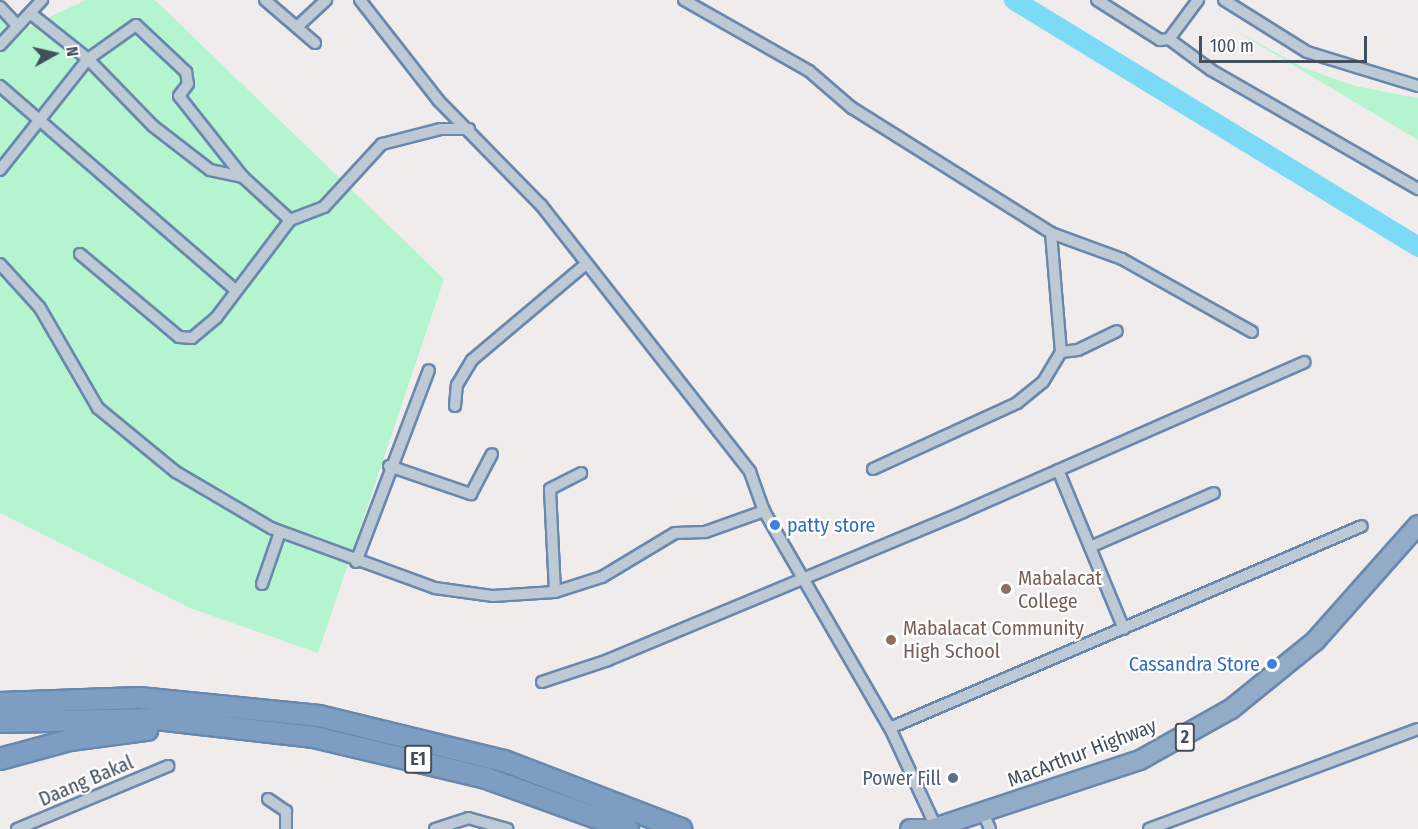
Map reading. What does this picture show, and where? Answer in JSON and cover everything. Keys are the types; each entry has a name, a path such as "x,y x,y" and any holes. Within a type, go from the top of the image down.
{"highway":[{"name":"MacArthur Highway","path":"910,829 986,821 1140,760 1253,695 1321,634 1418,525"},
{"name":"E1","path":"0,703 139,698 319,716 504,761 681,829"},
{"name":"E1","path":"0,722 198,722 405,755 486,778 628,829"},
{"path":"0,759 70,740 198,722"}],"street":[{"path":"0,45 42,0"},
{"path":"265,0 315,43"},
{"path":"297,27 326,0"},
{"path":"360,0 439,101 469,129 586,264 750,472 764,511 890,728 931,828"},
{"path":"684,0 809,71 852,108 1050,233 1122,260 1252,332"},
{"path":"1097,0 1150,37 1169,39 1211,70 1418,189"},
{"path":"1169,39 1198,0"},
{"path":"1224,0 1307,52 1418,86"},
{"path":"0,7 17,25"},
{"path":"30,13 88,59 183,149 210,170 243,177"},
{"path":"0,170 88,59 130,27 143,29 186,72 188,84 179,96 243,177 290,220"},
{"path":"0,86 234,289"},
{"path":"80,254 186,340 216,318 234,289 290,220 324,207 382,144 441,129 469,129"},
{"path":"873,469 1017,403 1043,382 1061,352 1050,233"},
{"path":"0,264 40,308 98,408 176,472 280,532 356,562 435,588 493,596 555,592 602,577 675,533 705,531 764,511"},
{"path":"455,406 456,385 472,360 586,264"},
{"path":"1061,352 1078,350 1117,331"},
{"path":"542,682 802,579 1305,362"},
{"path":"356,562 389,466 429,370"},
{"path":"389,466 471,494 492,454"},
{"path":"1058,470 1124,629"},
{"path":"555,592 550,489 581,473"},
{"path":"1090,547 1214,493"},
{"path":"890,728 1362,526"},
{"path":"262,584 280,532"},
{"path":"1149,829 1418,729"},
{"name":"Daang Bakal","path":"17,829 168,766"},
{"path":"268,799 286,812 286,829"},
{"path":"435,829 468,818 507,829"}],"green space":[{"path":"0,0 29,27 86,0 155,0 444,279 318,653 190,608 0,513"},
{"path":"1233,29 1304,68 1355,86 1418,98 1418,140"}],"waterway":[{"path":"1014,0 1418,247"}],"place":[{"name":"patty store","path":"775,525"},
{"name":"Mabalacat College","path":"1006,589"},
{"name":"Mabalacat Community High School","path":"891,640"},
{"name":"Cassandra Store","path":"1272,664"},
{"name":"Power Fill","path":"953,778"}]}
